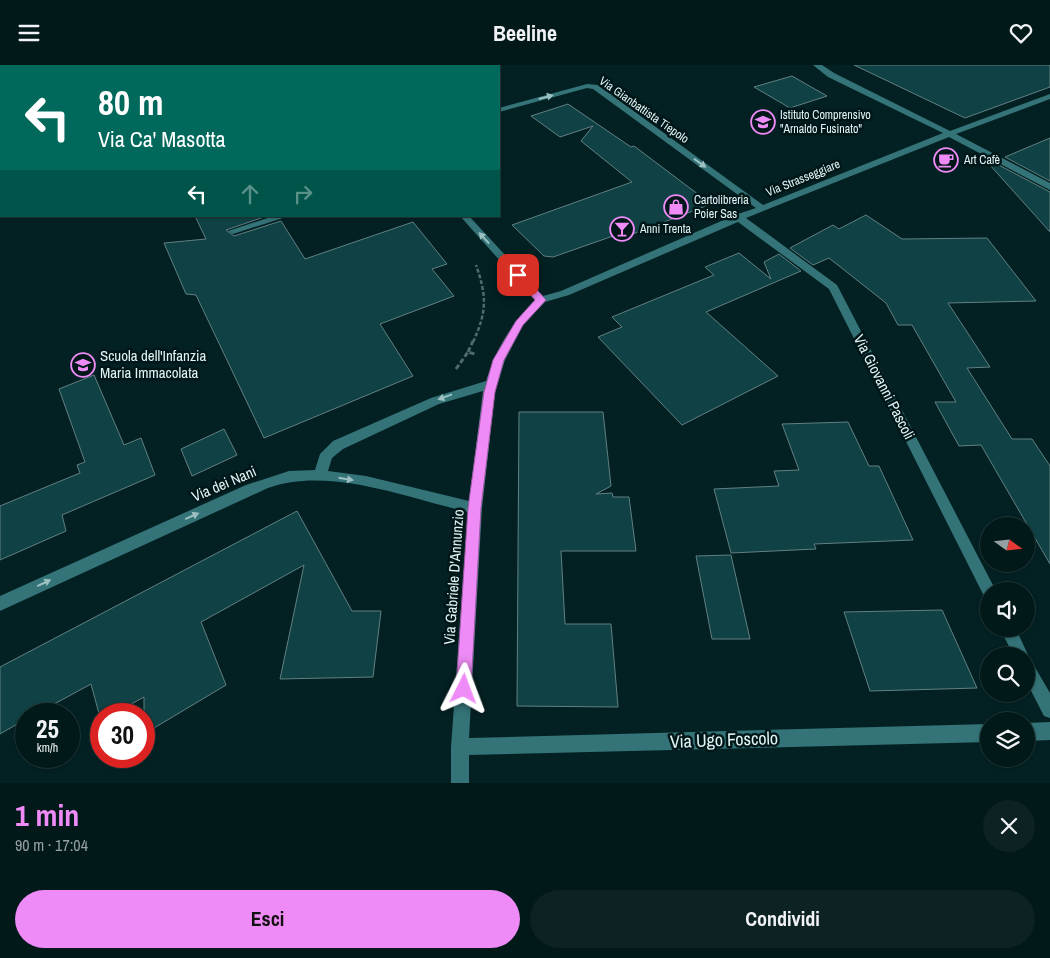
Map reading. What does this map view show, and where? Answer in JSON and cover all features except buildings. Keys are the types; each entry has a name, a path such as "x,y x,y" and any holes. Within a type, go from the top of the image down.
{"street":[{"path":"817,65 831,75 950,133 1050,187"},
{"name":"Via Gianbattista Tiepolo","path":"500,110 587,86 595,87 762,209"},
{"name":"Via Strasseggiare","path":"541,300 565,293 738,217 950,133 1050,96"},
{"path":"233,231 282,217"},
{"path":"465,217 541,300"},
{"name":"Via Giovanni Pascoli","path":"738,217 833,287 984,582"},
{"name":"Via Gabriele D'Annunzio","path":"460,783 460,747 475,508 492,384 499,360 519,323 541,300"},
{"path":"322,475 324,458 329,450 338,445 435,401 492,384"},
{"name":"Via dei Nani","path":"0,604 251,489 284,478 322,475 352,479 475,508"},
{"path":"1035,681 1050,710"},
{"path":"1035,732 1050,731"},
{"name":"Via Ugo Foscolo","path":"460,747 980,733"}],"path":[{"path":"468,351 484,318 486,294 473,257"}],"place":[{"name":"Istituto Comprensivo \"Arnaldo Fusinato\"","path":"763,122"},
{"name":"Art Cafè","path":"946,160"},
{"name":"Cartolibreria Poier Sas","path":"676,207"},
{"name":"Anni Trenta","path":"622,229"},
{"name":"Scuola dell'Infanzia Maria Immacolata","path":"83,365"}],"route":[{"path":"464,689 475,508 489,392 499,360 519,323 541,300 518,275"}]}
